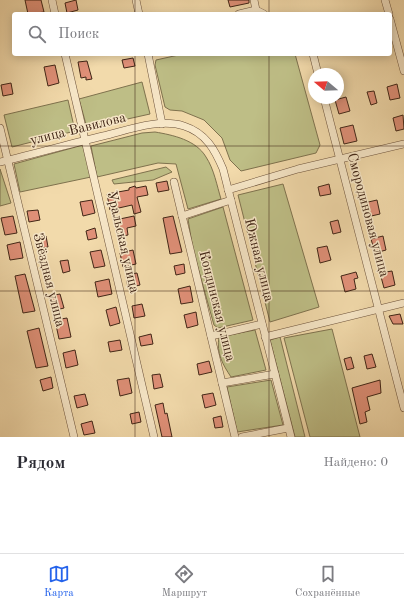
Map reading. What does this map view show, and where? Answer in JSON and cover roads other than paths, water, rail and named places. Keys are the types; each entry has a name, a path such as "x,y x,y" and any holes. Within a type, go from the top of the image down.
{"street":[{"path":"52,0 55,12"},
{"path":"136,0 139,12"},
{"path":"254,0 256,10"},
{"path":"385,0 388,12"},
{"path":"248,12 256,10 260,12"},
{"path":"392,26 404,71"},
{"name":"Уральская улица","path":"65,56 154,437"},
{"path":"148,56 162,124"},
{"path":"314,56 316,68"},
{"name":"Смородиновая улица","path":"326,104 380,309 404,408"},
{"name":"улица Вавилова","path":"4,161 86,140 162,124"},
{"name":"Южная улица","path":"162,124 177,124 191,129 209,142 219,158 291,437"},
{"name":"Звёздная улица","path":"0,128 4,161 74,437"},
{"path":"228,190 298,169 404,144"},
{"name":"Кондинская улица","path":"174,182 235,437"},
{"path":"182,216 231,200"},
{"path":"265,337 404,303"},
{"path":"211,336 262,324"},
{"path":"222,383 274,374"},
{"path":"242,437 288,428"}]}
